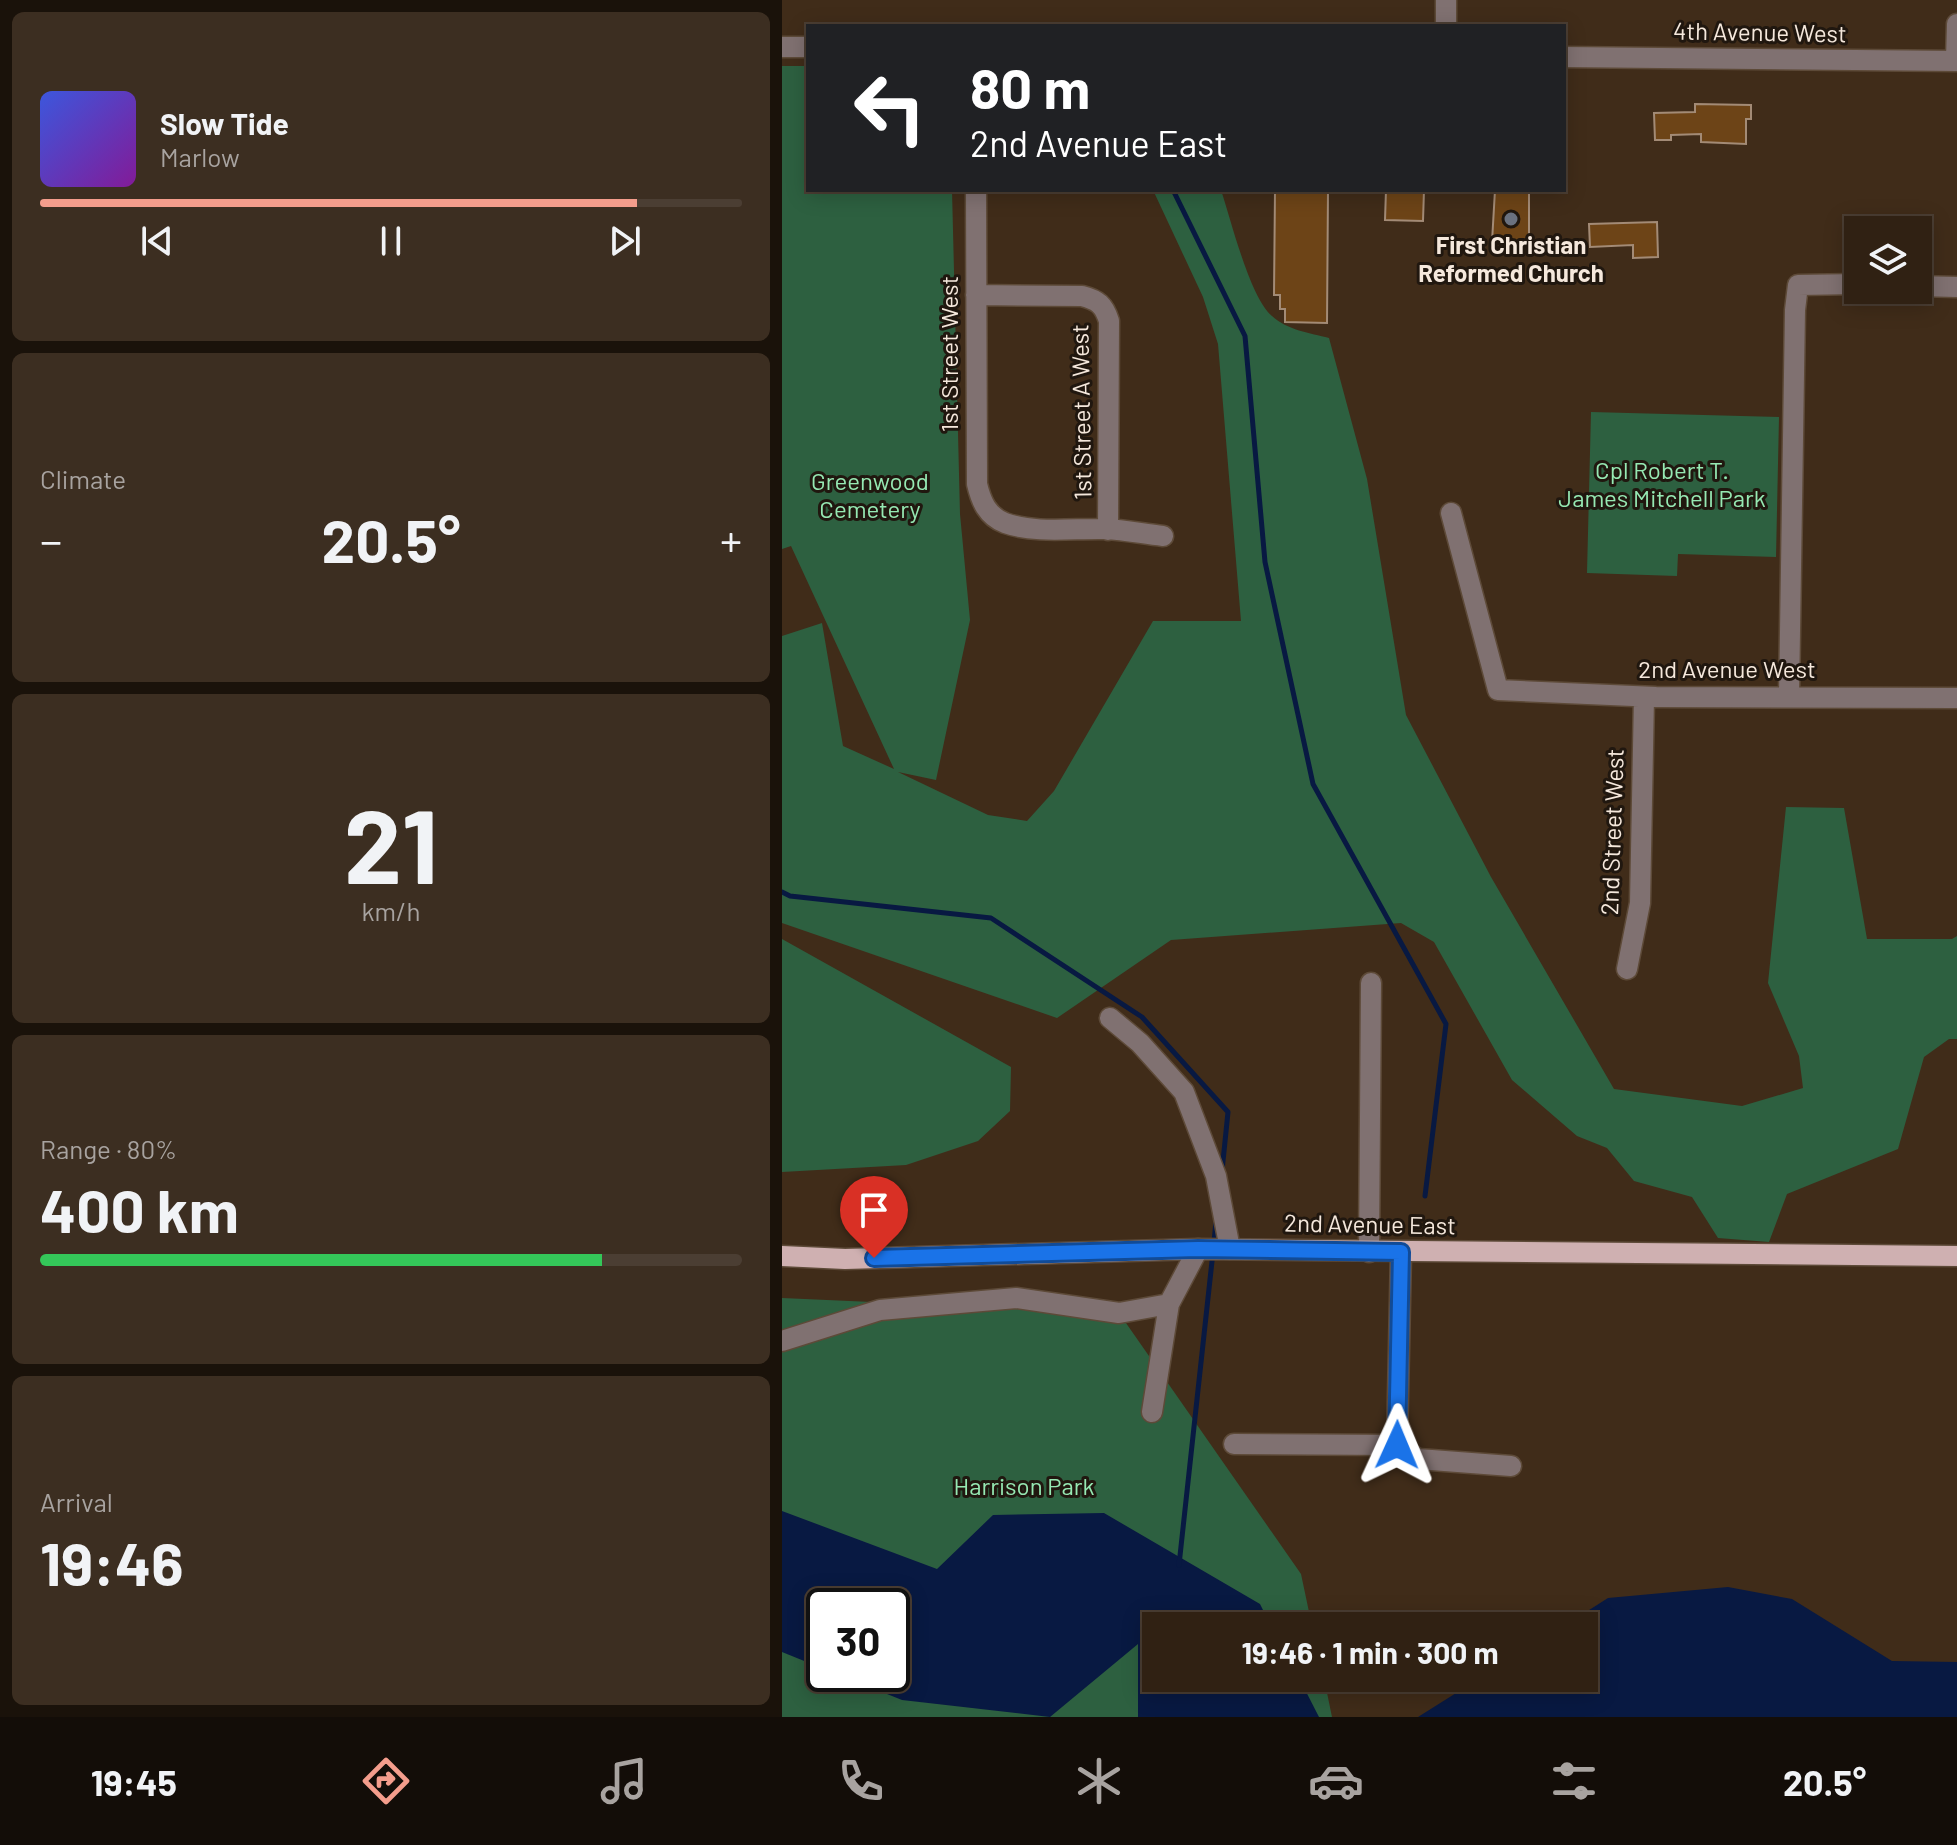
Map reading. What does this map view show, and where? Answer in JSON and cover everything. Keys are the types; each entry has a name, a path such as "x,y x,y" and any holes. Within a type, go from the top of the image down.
{"main road":[{"name":"2nd Avenue East","path":"782,1256 845,1259 1198,1249 1957,1256"}],"street":[{"path":"1446,0 1446,24"},
{"path":"1957,24 1957,61"},
{"path":"782,47 806,47"},
{"name":"4th Avenue West","path":"1566,57 1957,61"},
{"name":"1st Street West","path":"976,192 977,484 981,502 1004,522 1032,528 1108,530"},
{"path":"1789,696 1795,310 1798,285 1844,284"},
{"path":"1932,286 1957,287"},
{"name":"1st Street A West","path":"976,295 1082,296 1095,299 1105,307 1109,321 1108,530"},
{"name":"2nd Avenue West","path":"1451,513 1498,690 1644,697 1957,698"},
{"path":"1108,530 1163,536"},
{"name":"2nd Street West","path":"1627,969 1640,903 1644,697"},
{"path":"1369,1252 1371,983"},
{"path":"1110,1018 1140,1043 1184,1092 1216,1176 1230,1249"},
{"path":"1152,1412 1169,1304 1198,1249"},
{"path":"1397,1445 1401,1252"},
{"path":"782,1341 880,1310 1016,1298 1119,1313 1169,1304"},
{"path":"1234,1444 1397,1445 1418,1459 1511,1466"}],"green space":[{"name":"Greenwood Cemetery","path":"782,66 806,66 806,192 952,192 960,514 970,620 936,780 898,772 988,815 1027,821 1054,791 1153,621 1241,621 1218,344 1203,297 1154,192 1222,192 1249,276 1264,307 1285,325 1329,338 1367,479 1406,715 1491,877 1614,1089 1742,1106 1803,1088 1799,1056 1768,983 1786,807 1844,808 1867,939 1952,939 1957,936 1957,1039 1949,1039 1924,1057 1898,1149 1787,1194 1769,1242 1718,1238 1692,1197 1634,1181 1607,1148 1577,1136 1512,1080 1434,942 1401,923 1171,940 1057,1018 782,923 782,636 822,623 843,746 894,769 791,546 782,549"},
{"name":"Cpl Robert T. James Mitchell Park","path":"1591,412 1779,417 1776,557 1678,554 1677,576 1587,573"},
{"path":"782,939 1011,1067 1010,1111 978,1141 906,1165 782,1172"},
{"name":"Harrison Park","path":"782,1298 1119,1313 1301,1574 1309,1612 1142,1612 1142,1692 1327,1692 1332,1717 782,1717"}],"water":[{"path":"782,1511 937,1569 993,1515 1104,1513 1260,1604 1264,1612 1142,1612 1142,1692 1306,1692 1319,1717 1138,1717 1138,1644 1050,1717 902,1700 882,1692 910,1692 910,1588 806,1588 806,1662 782,1652"},
{"path":"1728,1587 1792,1599 1892,1661 1957,1662 1957,1717 1418,1717 1458,1692 1598,1692 1598,1612 1586,1612 1608,1598"}],"building":[{"path":"1695,104 1751,105 1751,119 1746,119 1746,144 1701,142 1701,134 1671,135 1671,140 1655,140 1654,113 1695,112"},
{"path":"1275,192 1328,192 1327,323 1285,322 1285,309 1280,309 1280,295 1274,295"},
{"path":"1386,192 1424,192 1423,221 1385,220"},
{"name":"First Christian Reformed Church","path":"1495,192 1529,192 1529,243 1492,242"},
{"path":"1657,222 1658,257 1633,258 1633,245 1590,247 1589,224"}],"waterway":[{"path":"1174,192 1245,336 1265,562 1313,784 1446,1024 1425,1196"},
{"path":"782,892 790,896 991,918 1142,1017 1228,1112 1222,1171"},
{"path":"1214,1242 1216,1221"},
{"path":"1179,1565 1213,1252"}],"place":[{"name":"First Christian Reformed Church","path":"1511,219"}],"route":[{"path":"874,1258 1198,1249 1401,1252 1397,1445"}]}
